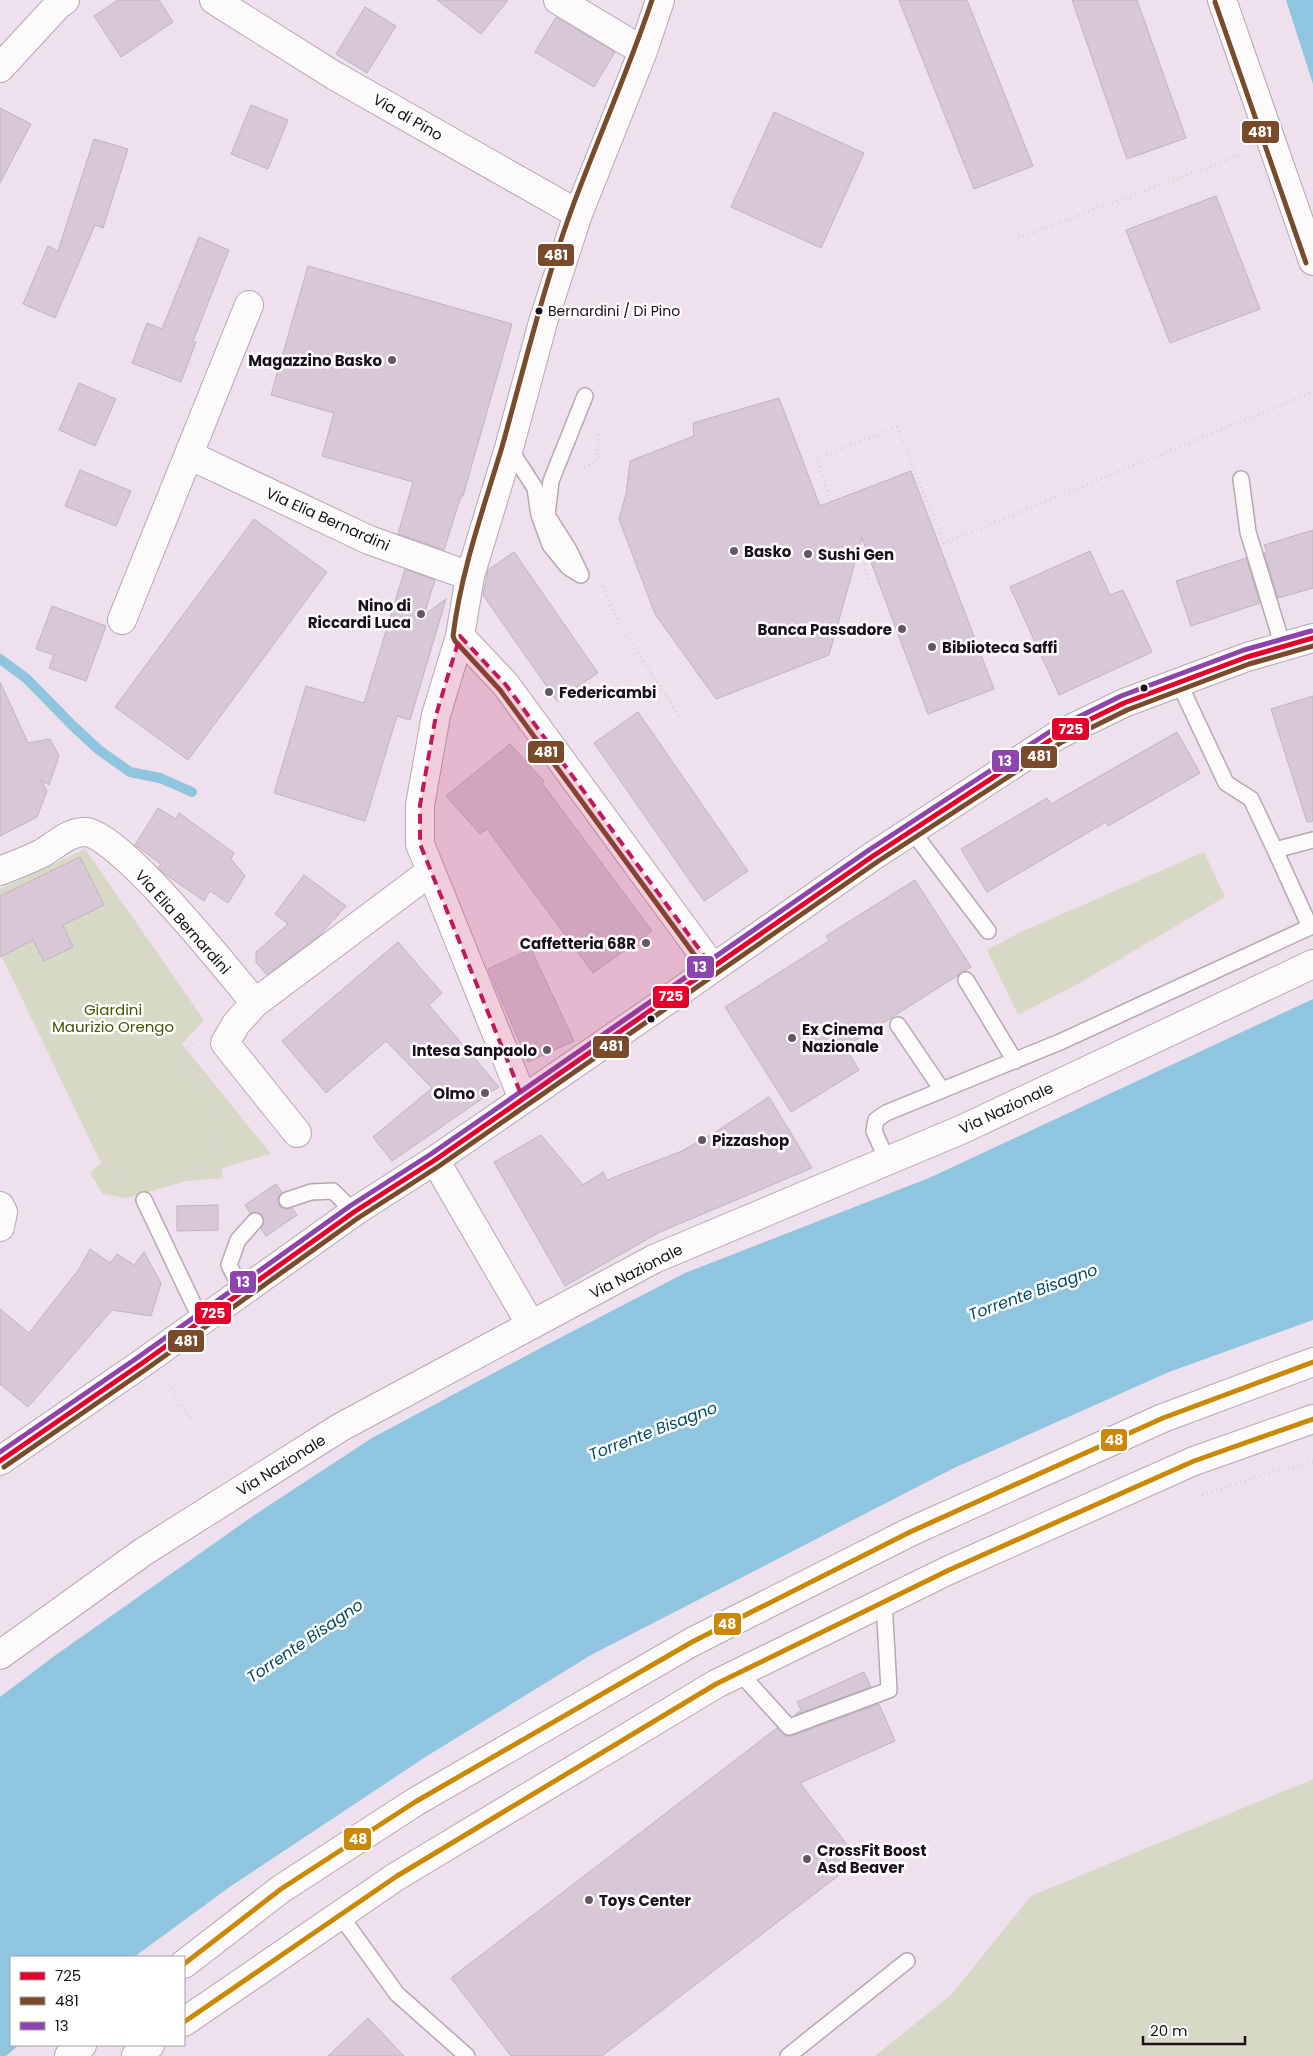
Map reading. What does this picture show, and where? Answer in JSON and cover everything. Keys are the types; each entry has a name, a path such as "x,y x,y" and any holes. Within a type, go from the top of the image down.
{"main road":[{"path":"0,68 58,5 66,0"},
{"name":"Via di Pino","path":"214,0 243,8 334,76 578,214"},
{"path":"558,0 643,51"},
{"path":"523,1099 420,844 420,804 436,715 460,636 470,576 509,448 543,322 578,214 643,51 660,0"},
{"path":"1222,0 1313,261"},
{"path":"122,620 249,305"},
{"name":"Via Elia Bernardini","path":"189,455 369,540 470,576"},
{"path":"460,636 506,685 713,968"},
{"path":"0,1461 354,1212 435,1160 873,856 1058,734 1124,703 1247,657 1313,638"},
{"name":"Via Elia Bernardini","path":"0,871 42,854 69,836 85,832 101,838 116,849 174,906 255,1003"},
{"path":"297,1132 226,1043 236,1024 255,1003 430,872"},
{"name":"Via Nazionale","path":"0,1654 143,1552 341,1426 654,1259 962,1129 1313,964"},
{"path":"435,1160 531,1325"},
{"path":"0,1206 3,1212 0,1227"},
{"path":"185,1963 280,1889 415,1802 692,1642 919,1528 1163,1418 1313,1362"},
{"path":"185,2021 405,1870 738,1672 949,1570 1194,1461 1313,1419"},
{"path":"69,2056 81,2046"},
{"path":"136,2056 149,2046"}],"lane":[{"path":"509,448 535,488 539,515 550,545 568,567 580,575 569,550 548,515 551,481 585,396"},
{"path":"1241,479 1248,532 1283,647"},
{"path":"887,1160 874,1131 876,1120 886,1113 1060,1042 1311,928 1251,799 1226,784 1179,683"},
{"path":"912,831 988,931"},
{"path":"1275,850 1313,840"},
{"path":"966,980 1015,1060"},
{"path":"898,1025 942,1090"},
{"path":"287,1200 311,1192 332,1191 354,1212"},
{"path":"144,1200 201,1320"},
{"path":"242,1292 229,1265 238,1240 255,1221"},
{"path":"738,1672 789,1727 889,1690 884,1601"},
{"path":"340,1915 397,1994 467,2056"},
{"path":"788,2056 907,1961"}],"path":[{"path":"1018,238 1272,144"},
{"path":"869,580 856,540 847,544 851,553 847,554 817,458 897,427 944,543 1313,392"},
{"path":"581,468 596,462 599,432"},
{"path":"601,580 619,624 684,723"},
{"path":"159,1184 178,1180 198,1170 214,1145 217,1122 209,1097 186,1073 177,1059 202,1034 226,1043"},
{"path":"92,1095 77,1110 88,1134 107,1167 121,1178 135,1181"},
{"path":"150,1357 191,1419"}],"highlighted area":[{"path":"460,636 506,685 713,968 523,1099 420,844 420,805 436,715"}],"green space":[{"name":"Giardini Maurizio Orengo","path":"85,849 204,1020 182,1044 271,1154 222,1168 223,1178 187,1181 126,1198 103,1194 90,1173 101,1163 0,953 0,889"},
{"path":"1204,852 1225,897 1083,981 1018,1015 987,950 1021,932"},
{"path":"1313,1779 1313,2056 875,2056 951,1995 1031,1896"}],"water":[{"path":"1286,0 1313,0 1313,84"},
{"name":"Torrente Bisagno","path":"1313,999 1313,1320 1169,1372 954,1468 591,1655 427,1756 231,1886 135,1956 10,1956 10,2046 18,2046 6,2056 0,2056 0,1697 53,1657 253,1516 372,1438 685,1273 929,1178"}],"building":[{"path":"118,0 159,0 173,22 121,57 94,16"},
{"path":"437,0 508,0 481,34"},
{"path":"899,0 967,0 1033,166 974,189"},
{"path":"1072,0 1137,0 1186,138 1127,159"},
{"path":"365,7 396,26 367,73 336,54"},
{"path":"556,17 615,52 594,87 535,52"},
{"path":"251,105 288,120 268,169 231,154"},
{"path":"0,108 31,124 0,183"},
{"path":"774,112 864,153 821,248 731,207"},
{"path":"94,139 128,149 103,228 95,225 55,318 23,304 48,246 58,251"},
{"path":"1216,196 1260,309 1170,343 1126,230"},
{"path":"199,237 229,250 193,341 196,342 181,382 132,363 147,323 162,329"},
{"name":"Magazzino Basko","path":"308,266 512,324 463,496 461,496 444,550 398,534 413,482 322,456 334,413 271,395"},
{"path":"79,383 116,399 95,446 59,430"},
{"name":"Basko","path":"779,398 820,506 911,471 994,689 928,714 862,538 829,655 716,699 655,614 619,519 626,494 630,461 694,436 693,423"},
{"path":"80,470 131,491 116,526 65,506"},
{"path":"254,519 327,572 188,760 115,707"},
{"path":"1313,530 1313,588 1278,598 1264,553 1267,552 1264,545"},
{"path":"1090,551 1110,595 1123,590 1152,652 1059,695 1010,587"},
{"path":"514,552 598,673 557,701 483,595 488,570"},
{"path":"1246,558 1260,603 1191,626 1176,581"},
{"path":"405,569 435,580 424,615 446,599 410,720 397,716 365,821 274,793 306,686 364,703"},
{"path":"52,606 106,626 86,681 49,668 54,655 36,649"},
{"path":"0,682 28,743 50,739 59,756 49,785 41,780 47,791 37,817 0,836"},
{"path":"1313,696 1313,821 1307,822 1271,709"},
{"path":"638,712 748,871 704,901 594,743"},
{"path":"1177,732 1200,773 1108,826 1106,822 987,892 961,849 1047,798 1051,804"},
{"path":"510,744 544,781 542,783 652,931 593,973 487,829 480,834 446,796"},
{"path":"158,808 176,819 179,813 234,853 231,859 245,876 228,903 210,891 204,901 162,872 158,868 161,864 135,845"},
{"path":"80,857 104,905 63,925 73,947 44,961 33,940 0,957 0,896"},
{"path":"304,875 346,906 319,936 267,975 256,962 256,952 288,924 275,914"},
{"path":"915,880 971,967 845,1047 859,1070 791,1112 725,1007 829,941 826,936"},
{"path":"398,942 442,993 429,1005 499,1087 392,1161 373,1137 432,1088 386,1041 326,1093 282,1041"},
{"path":"531,949 574,1041 528,1062 488,969"},
{"path":"769,1097 812,1168 660,1232 565,1286 494,1162 541,1135 583,1185 603,1172 607,1180 682,1151"},
{"path":"276,1184 282,1192 278,1199 280,1207 292,1208 297,1215 266,1236 261,1229 264,1222 262,1214 250,1213 245,1205"},
{"path":"218,1205 218,1230 177,1231 177,1206"},
{"path":"90,1249 110,1263 117,1254 134,1265 144,1252 161,1283 151,1316 112,1310 28,1407 0,1384 0,1309 29,1333 79,1269"},
{"path":"864,1672 871,1687 795,1715 801,1710 797,1702"},
{"path":"879,1704 895,1741 800,1783 859,1860 602,2056 511,2056 451,1978 777,1728 786,1736 792,1736"},
{"path":"368,2018 404,2056 328,2056"}],"waterway":[{"path":"0,659 26,678 99,750 130,772 160,778 192,792"}],"transit line":[{"name":"481","path":"652,0 571,211 552,269 467,564 453,636 455,641 500,690 707,972"},
{"name":"481","path":"1215,2 1306,263"},
{"name":"13","path":"0,1452 137,1358 350,1206 431,1154 869,850 1054,729 1121,696 1244,650 1311,631"},
{"name":"725","path":"0,1461 141,1364 354,1212 435,1160 873,856 1058,735 1124,703 1247,657 1313,638"},
{"name":"481","path":"4,1467 145,1370 358,1218 439,1166 877,862 1062,742 1127,710 1249,664 1313,646"},
{"name":"48","path":"185,1963 281,1889 415,1802 692,1642 910,1532 1163,1418 1313,1362"},
{"name":"48","path":"185,2021 397,1876 716,1684 949,1570 1194,1461 1313,1419"}],"place":[{"name":"Bernardini / Di Pino","path":"539,311"},
{"name":"Magazzino Basko","path":"392,360"},
{"name":"Basko","path":"734,551"},
{"name":"Sushi Gen","path":"808,554"},
{"name":"Nino di Riccardi Luca","path":"421,614"},
{"name":"Banca Passadore","path":"902,629"},
{"name":"Biblioteca Saffi","path":"932,647"},
{"name":"Federicambi","path":"549,692"},
{"name":"Caffetteria 68R","path":"646,943"},
{"name":"Ex Cinema Nazionale","path":"792,1038"},
{"name":"Intesa Sanpaolo","path":"547,1050"},
{"name":"Olmo","path":"485,1093"},
{"name":"Pizzashop","path":"702,1140"},
{"name":"CrossFit Boost Asd Beaver","path":"807,1859"},
{"name":"Toys Center","path":"589,1900"}]}
